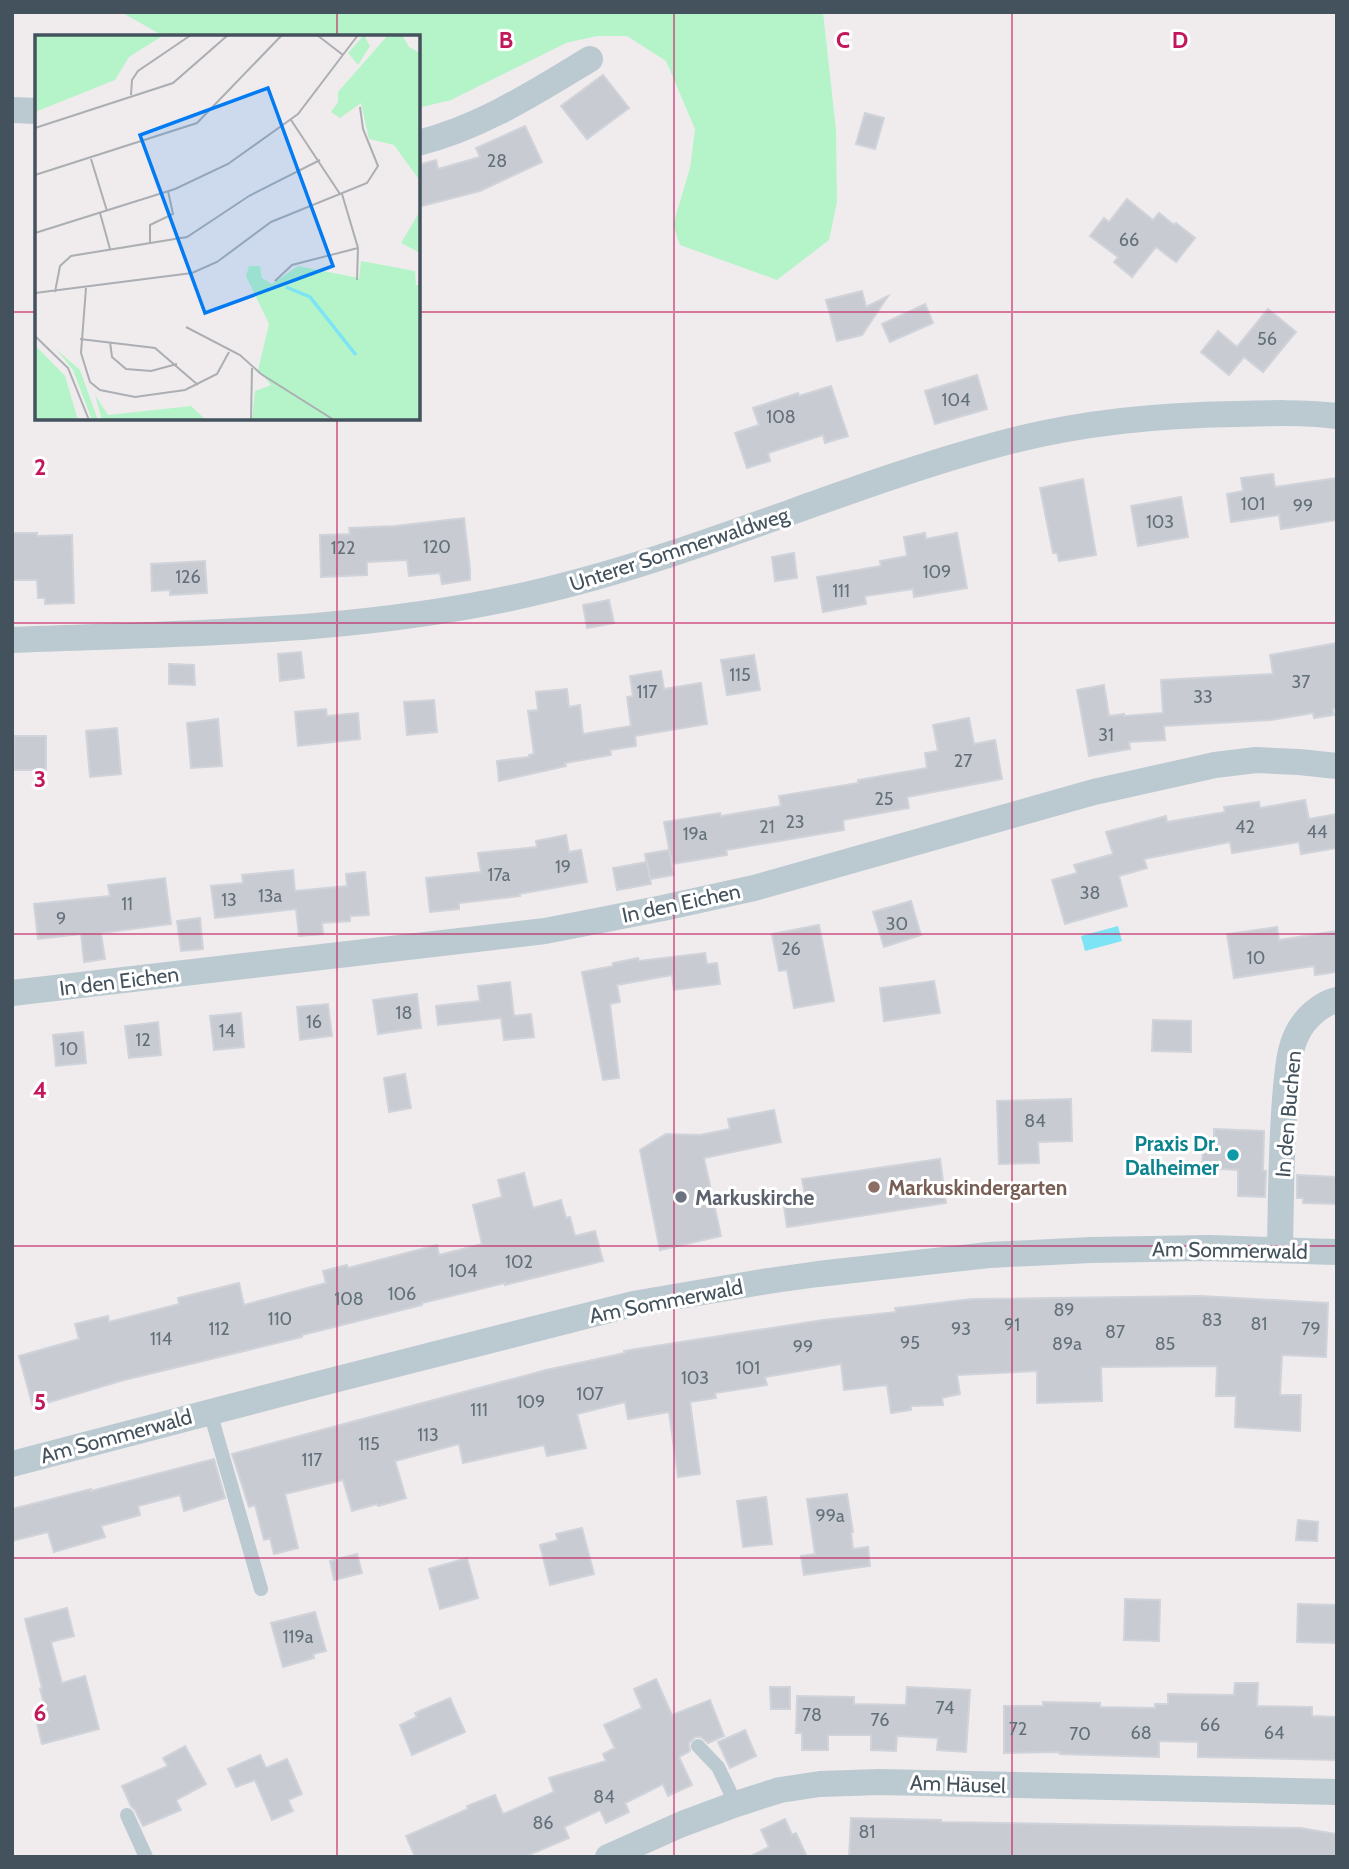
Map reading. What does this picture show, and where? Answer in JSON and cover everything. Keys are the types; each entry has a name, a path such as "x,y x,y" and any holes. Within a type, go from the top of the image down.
{"street":[{"path":"420,143 454,133 502,112 590,59"},
{"path":"12,110 35,111"},
{"name":"Unterer Sommerwaldweg","path":"12,640 241,632 428,614 477,606 549,590 668,556 936,462 1061,430 1166,416 1337,416"},
{"name":"In den Eichen","path":"12,993 545,931 754,888 1094,792 1215,765 1256,760 1337,766"},
{"name":"In den Buchen","path":"1280,1250 1283,1118 1289,1057 1297,1034 1308,1018 1328,1002 1337,1000"},
{"name":"Am Sommerwald","path":"12,1464 634,1304 768,1281 989,1255 1195,1248 1337,1252"},
{"name":"Am Häusel","path":"608,1857 682,1824 736,1804 780,1790 807,1786 880,1782 1332,1793"}],"lane":[{"path":"210,1412 261,1588"},
{"path":"698,1746 718,1766 736,1804"},
{"path":"127,1815 146,1857"}],"green space":[{"path":"121,12 823,12 836,130 837,202 829,240 777,280 680,245 673,225 690,168 695,129 666,61 627,36 597,36 566,43 451,100 420,108 420,35 161,35"}],"water":[{"path":"1118,926 1122,941 1085,951 1081,936"}],"building":[{"path":"603,75 629,108 587,139 561,106"},
{"path":"865,113 884,118 875,149 856,144"},
{"path":"525,126 542,162 480,191 420,206 420,164 436,160 438,169 480,157 476,148"},
{"path":"1127,199 1153,220 1159,213 1195,238 1176,262 1156,247 1132,277 1114,262 1118,257 1090,236 1104,218 1109,222"},
{"path":"862,291 866,307 888,296 862,335 837,341 826,300"},
{"path":"925,304 933,323 890,342 882,324"},
{"path":"1268,309 1296,332 1263,372 1244,357 1229,375 1201,352 1218,331 1237,347"},
{"path":"977,375 987,409 935,424 925,391"},
{"path":"831,386 848,436 825,443 823,435 768,453 770,461 747,468 735,433 759,425 753,408 798,393 799,396"},
{"path":"1273,474 1275,487 1337,478 1337,520 1281,529 1279,515 1231,522 1227,494 1243,491 1241,478"},
{"path":"1083,479 1096,555 1059,561 1057,553 1053,553 1040,488"},
{"path":"1181,497 1188,537 1138,546 1131,506"},
{"path":"464,518 470,580 442,584 440,573 409,576 407,560 367,562 367,575 321,577 320,535 350,534 349,528"},
{"path":"12,533 37,533 37,536 72,535 74,603 45,604 45,598 38,598 37,580 12,580"},
{"path":"925,533 926,539 957,533 967,588 914,597 913,589 865,596 866,604 823,612 817,577 881,566 880,561 907,556 904,537"},
{"path":"794,553 797,578 775,581 772,557"},
{"path":"205,561 207,593 170,595 170,590 152,591 151,564"},
{"path":"609,600 614,623 587,628 583,605"},
{"path":"1337,643 1337,708 1333,709 1334,715 1314,718 1313,713 1271,720 1164,726 1165,740 1129,742 1130,749 1089,756 1077,690 1104,685 1109,716 1163,713 1161,680 1273,674 1270,655"},
{"path":"301,652 304,678 280,681 278,654"},
{"path":"754,655 760,690 727,695 721,660"},
{"path":"169,664 194,665 195,685 169,684"},
{"path":"661,671 664,689 701,683 707,724 635,736 636,746 610,750 611,755 565,763 566,766 499,781 497,761 534,754 528,711 538,710 536,692 567,689 569,707 580,705 583,734 631,726 627,697 633,696 630,676"},
{"path":"434,700 437,732 407,735 404,702"},
{"path":"326,709 327,716 358,713 360,739 298,746 295,712"},
{"path":"969,718 974,744 995,740 1002,779 907,797 909,808 843,820 844,830 726,850 727,855 672,864 664,822 781,806 779,796 927,768 925,753 938,751 933,725"},
{"path":"218,719 222,766 191,768 187,723"},
{"path":"117,728 121,774 90,777 86,731"},
{"path":"14,736 46,736 46,770 14,770"},
{"path":"1305,800 1309,819 1337,814 1337,848 1301,854 1299,842 1232,853 1230,842 1144,859 1147,868 1119,876 1127,906 1065,924 1052,880 1077,873 1074,865 1113,854 1106,832 1166,816 1167,822 1225,812 1224,807 1259,802 1260,808"},
{"path":"566,835 569,852 581,850 587,882 519,894 520,896 459,903 459,909 430,912 426,878 481,872 478,853 537,847 536,841"},
{"path":"669,850 674,875 650,879 645,854"},
{"path":"647,862 651,884 617,890 613,868"},
{"path":"293,870 295,891 347,886 346,874 365,872 369,915 350,916 350,921 322,923 323,934 299,936 296,909 215,918 211,886 243,883 242,875"},
{"path":"165,878 171,924 101,933 105,959 84,962 81,934 38,939 34,904 110,896 108,885"},
{"path":"911,901 921,935 884,947 873,912"},
{"path":"200,918 203,949 181,951 177,921"},
{"path":"819,925 834,1001 794,1008 787,970 779,971 772,934"},
{"path":"1277,927 1279,940 1337,931 1337,972 1315,975 1314,966 1234,978 1227,934"},
{"path":"705,953 707,964 717,963 720,984 674,990 672,975 617,985 620,1002 610,1004 619,1078 603,1080 582,972 638,958 639,961"},
{"path":"934,981 940,1013 884,1021 880,988"},
{"path":"510,982 514,1016 531,1014 534,1037 504,1040 501,1018 438,1025 436,1006 480,1001 478,986"},
{"path":"417,994 421,1028 378,1034 373,1000"},
{"path":"328,1004 332,1036 300,1040 297,1007"},
{"path":"241,1013 244,1047 214,1050 210,1016"},
{"path":"1153,1020 1191,1021 1191,1052 1152,1051"},
{"path":"158,1022 161,1055 129,1058 125,1026"},
{"path":"83,1032 86,1063 56,1066 53,1035"},
{"path":"405,1074 411,1108 389,1112 384,1078"},
{"path":"1071,1099 1072,1141 1038,1142 1039,1163 999,1164 997,1101"},
{"name":"Markuskirche","path":"774,1110 781,1142 704,1158 721,1236 660,1250 640,1150 666,1134 700,1135 730,1129 728,1119"},
{"name":"Praxis Dr. Dalheimer","path":"1214,1129 1264,1131 1265,1197 1238,1196 1238,1170 1202,1168 1203,1142 1214,1143"},
{"name":"Markuskindergarten","path":"940,1159 946,1203 787,1227 783,1199 805,1196 802,1179"},
{"path":"524,1173 533,1208 561,1200 566,1218 570,1217 575,1236 595,1231 603,1261 422,1303 302,1337 124,1380 33,1407 19,1356 79,1339 75,1324 108,1316 109,1322 179,1304 178,1298 239,1283 244,1305 326,1283 323,1271 347,1265 348,1268 437,1245 439,1255 482,1244 473,1205 502,1197 498,1180"},
{"path":"1297,1175 1337,1177 1337,1204 1303,1203 1303,1198 1297,1198"},
{"path":"1201,1296 1328,1303 1326,1357 1282,1355 1280,1395 1301,1395 1300,1431 1235,1427 1236,1396 1216,1396 1217,1366 1101,1367 1102,1401 1037,1403 1037,1371 957,1375 960,1394 942,1398 943,1405 911,1406 911,1410 891,1413 887,1385 844,1390 841,1364 765,1377 767,1385 715,1393 716,1398 690,1402 700,1474 678,1477 669,1412 628,1419 625,1402 577,1414 586,1448 547,1456 544,1445 463,1463 459,1444 395,1461 406,1498 378,1506 377,1504 352,1511 343,1480 285,1494 298,1548 274,1554 270,1538 264,1540 255,1505 249,1507 232,1454 546,1370 625,1353 624,1351 823,1320 896,1312 895,1308 972,1299"},
{"path":"214,1459 225,1498 184,1511 180,1495 138,1506 140,1515 101,1526 105,1537 54,1552 48,1532 12,1541 12,1509"},
{"path":"847,1494 853,1549 868,1547 870,1566 804,1575 801,1556 815,1554 807,1499"},
{"path":"766,1497 772,1544 743,1547 737,1501"},
{"path":"1298,1520 1318,1522 1317,1541 1296,1540"},
{"path":"582,1528 594,1574 550,1585 540,1545 558,1540 556,1534"},
{"path":"357,1554 362,1573 334,1580 330,1561"},
{"path":"467,1558 478,1598 440,1609 429,1569"},
{"path":"1125,1599 1160,1600 1159,1641 1124,1640"},
{"path":"1298,1604 1337,1605 1337,1643 1297,1642"},
{"path":"67,1608 74,1636 51,1642 62,1683 85,1676 99,1729 42,1744 37,1723 49,1720 25,1619"},
{"path":"315,1612 326,1651 313,1654 314,1658 283,1667 271,1623"},
{"path":"656,1679 672,1715 710,1700 724,1736 708,1743 701,1737 695,1737 689,1743 690,1751 679,1757 692,1785 668,1796 663,1784 625,1803 629,1812 606,1823 600,1810 564,1827 569,1838 524,1857 415,1857 406,1836 495,1795 503,1814 554,1792 549,1778 606,1761 603,1754 615,1748 604,1725 642,1708 634,1689"},
{"path":"1235,1683 1258,1683 1257,1706 1312,1707 1312,1716 1337,1717 1337,1760 1198,1757 1198,1742 1159,1741 1159,1757 1060,1752 1004,1753 1004,1706 1043,1706 1043,1702 1155,1708 1155,1704 1168,1704 1168,1694 1234,1695"},
{"path":"770,1687 790,1687 790,1709 771,1709"},
{"path":"907,1687 970,1690 966,1752 937,1750 938,1738 897,1736 896,1751 871,1750 871,1735 828,1735 828,1750 802,1750 802,1733 796,1733 797,1696 854,1697 854,1704 906,1705"},
{"path":"450,1698 465,1732 412,1755 400,1725 417,1717 415,1713"},
{"path":"745,1730 756,1756 730,1768 718,1742"},
{"path":"185,1746 206,1784 176,1800 181,1810 143,1826 122,1786 168,1766 163,1758"},
{"path":"260,1755 266,1768 287,1759 302,1794 288,1800 293,1811 272,1820 255,1780 236,1787 228,1769"},
{"path":"851,1818 1300,1828 1337,1834 1337,1857 849,1857"},
{"path":"785,1819 792,1835 796,1833 807,1857 749,1857 769,1847 761,1830"}],"place":[{"name":"Praxis Dr. Dalheimer","path":"1233,1155"},
{"name":"Markuskindergarten","path":"874,1187"},
{"name":"Markuskirche","path":"681,1197"}]}
